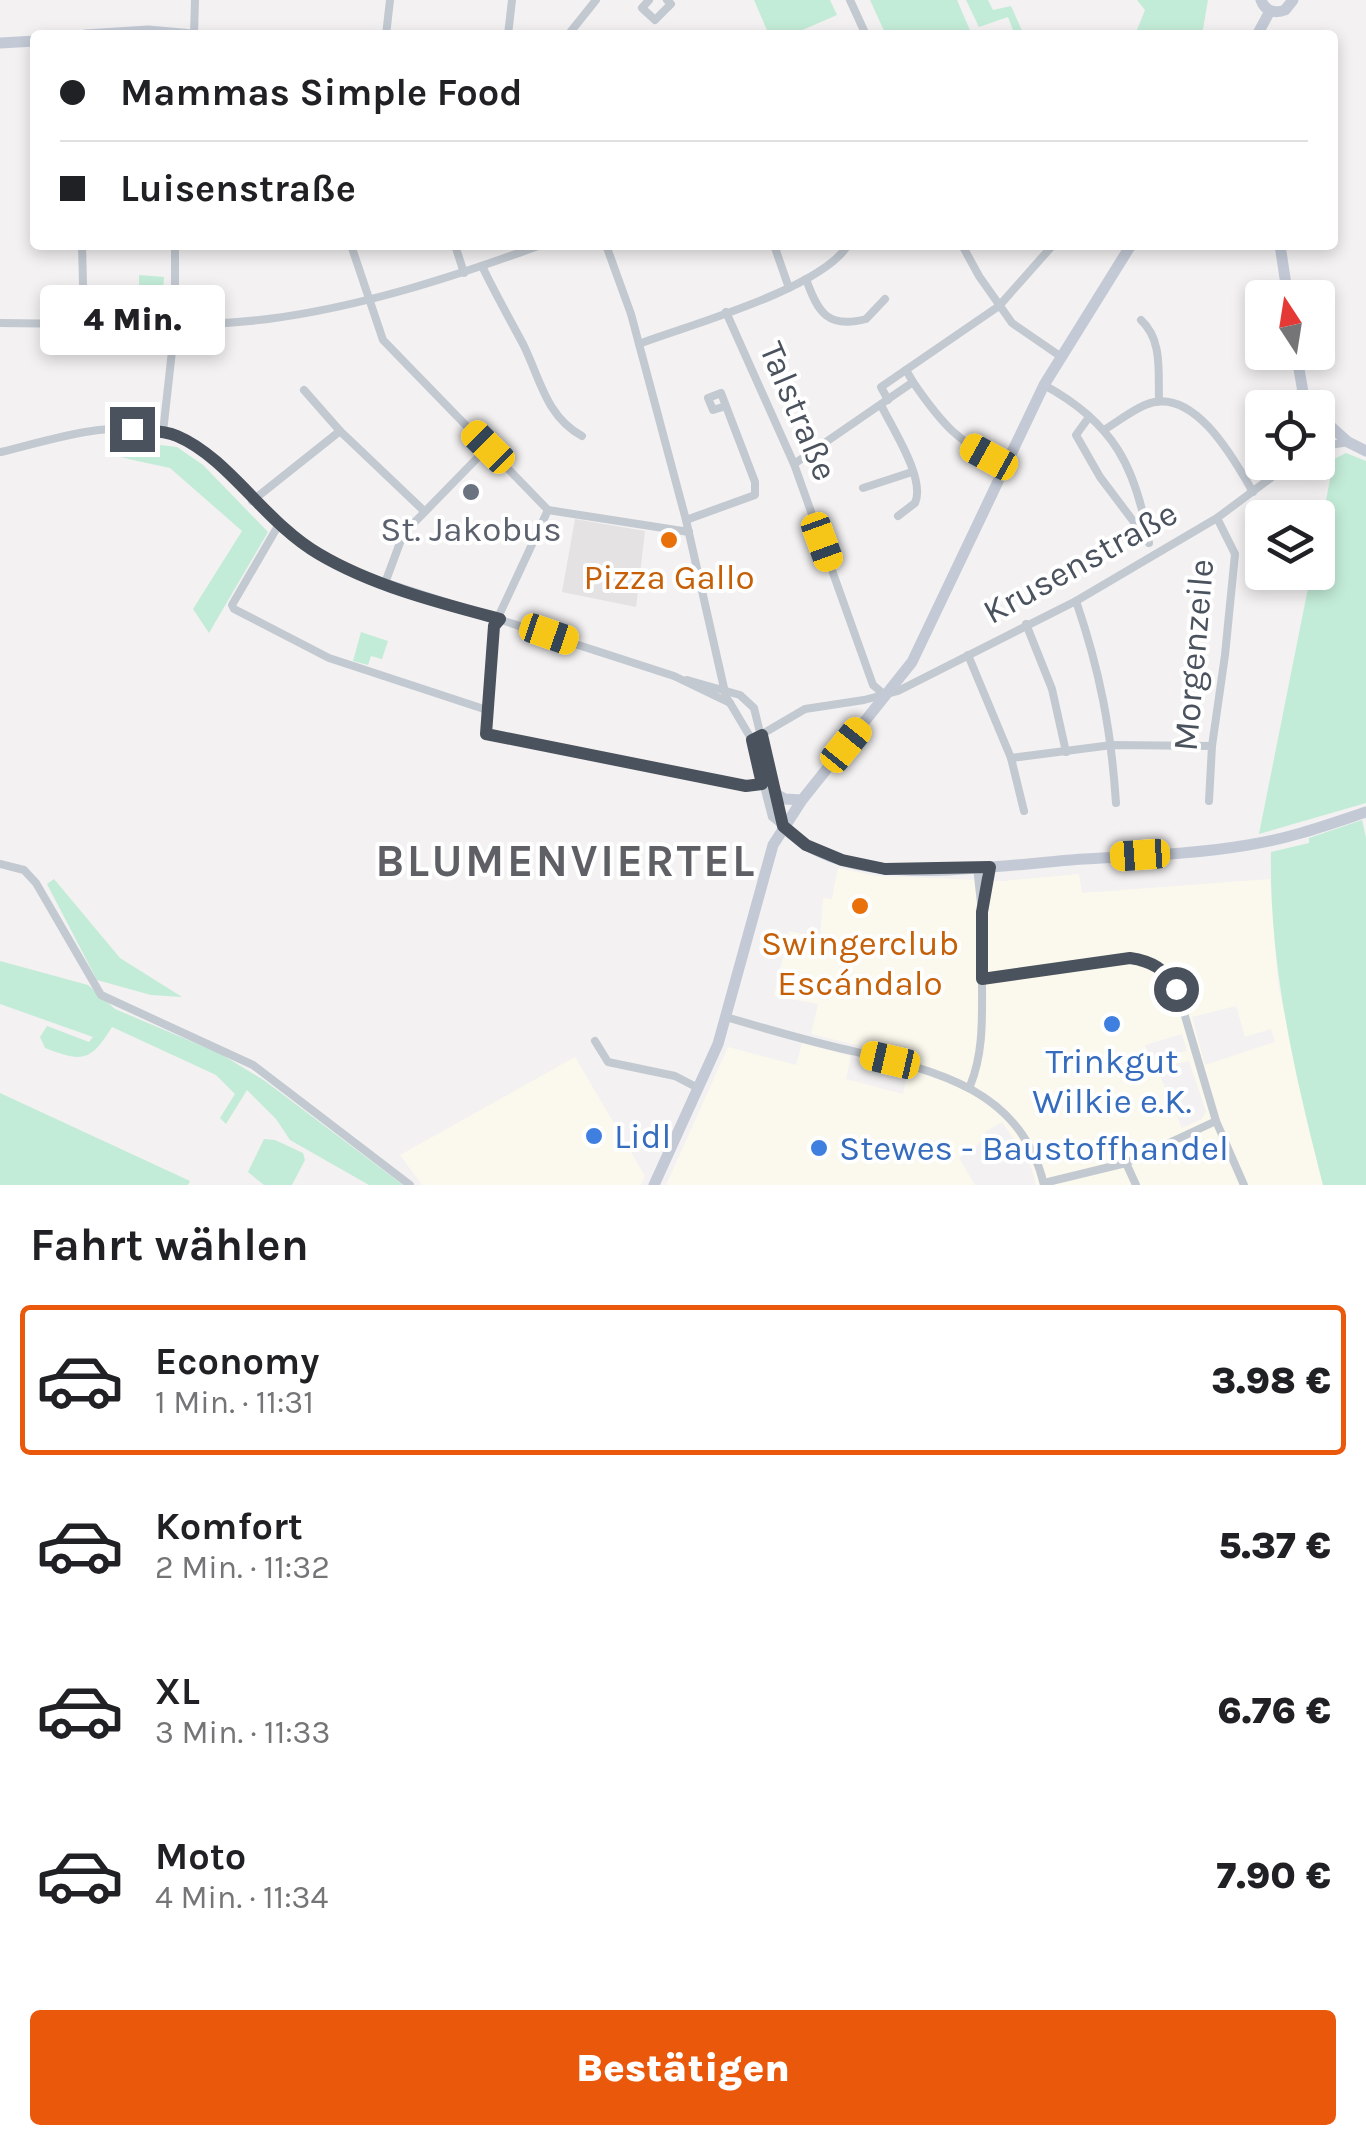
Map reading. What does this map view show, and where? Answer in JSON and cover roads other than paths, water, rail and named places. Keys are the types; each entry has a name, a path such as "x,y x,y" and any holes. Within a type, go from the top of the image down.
{"main road":[{"path":"1258,30 1265,5 1285,10 1293,0"},
{"path":"0,43 30,41"},
{"path":"654,1185 718,1044 772,846 802,800 908,666 1044,385 1127,250"},
{"path":"1281,250 1285,280"},
{"path":"1335,430 1366,451"},
{"path":"908,666 918,680"},
{"path":"774,793 785,799 802,800"},
{"path":"783,826 817,851 857,864 885,869 983,867 1246,846 1300,834 1366,812"}],"street":[{"path":"194,0 194,30"},
{"path":"387,30 390,0"},
{"path":"509,30 512,0"},
{"path":"572,30 596,0"},
{"path":"649,0 642,8 654,20 671,4 667,0"},
{"path":"850,0 864,30"},
{"path":"82,250 84,323"},
{"path":"163,432 176,324 175,250"},
{"path":"352,250 384,340 548,510 690,532"},
{"path":"457,250 464,272"},
{"path":"0,323 176,324 284,316 367,299 527,250"},
{"path":"608,250 639,344 690,532 726,690 752,740 772,817 783,826"},
{"name":"Talstraße","path":"776,250 789,288"},
{"name":"Talstraße","path":"639,344 789,288 822,272 843,250"},
{"path":"965,250 1012,324 1060,356"},
{"path":"898,516 919,497 881,388 999,306 1049,250"},
{"path":"482,266 524,346 546,402 566,428 582,436"},
{"name":"Talstraße","path":"806,279 823,314 837,322 866,319 885,299"},
{"name":"Talstraße","path":"726,312 794,464 873,685"},
{"path":"1142,320 1151,329 1156,343 1159,401"},
{"path":"906,370 935,414 959,440 1006,465"},
{"path":"794,464 913,382"},
{"path":"1044,385 1104,430 1125,457 1137,485 1149,543"},
{"path":"304,390 340,431 423,510"},
{"path":"1104,430 1144,405 1159,401 1189,411 1225,444 1253,492"},
{"path":"686,520 755,495 756,482 726,406"},
{"path":"1089,417 1076,436 1156,555"},
{"path":"252,501 340,431"},
{"path":"0,461 0,451 82,432 163,432 203,452 278,526 356,573 740,695 754,708 783,826"},
{"path":"1335,444 1348,442"},
{"path":"385,583 400,540 423,510 488,447"},
{"path":"863,488 912,472"},
{"name":"Krusenstraße","path":"752,740 805,708 886,696 1076,601 1217,518 1269,480"},
{"path":"548,510 494,626 486,734 746,786 762,784"},
{"name":"Morgenzeile","path":"1209,801 1235,554 1217,518"},
{"path":"278,526 232,604 234,609 330,658 487,710"},
{"path":"1076,601 1092,646 1112,745 1116,803"},
{"path":"1026,624 1052,689 1066,752"},
{"path":"968,655 1011,758 1024,811"},
{"path":"674,676 730,703"},
{"path":"864,700 873,685 886,696"},
{"path":"1011,758 1112,745 1212,746"},
{"path":"0,864 24,870 36,882 101,995 253,1065 410,1185"},
{"path":"970,1086 981,1041 983,867"},
{"path":"982,979 1119,959 1152,963 1170,978 1176,989 1216,1121 1244,1185"},
{"path":"726,1018 928,1068 970,1086 1019,1132 1035,1157 1044,1184 1126,1163 1216,1121"},
{"path":"595,1041 608,1062 675,1076 698,1088"},
{"path":"1126,1163 1136,1185"}],"place":[{"name":"St. Jakobus","path":"471,492"},
{"name":"Pizza Gallo","path":"669,540"},
{"name":"Swingerclub Escándalo","path":"860,906"},
{"name":"Trinkgut Wilkie e.K.","path":"1112,1024"},
{"name":"Lidl","path":"594,1136"},
{"name":"Stewes - Baustoffhandel","path":"819,1148"}],"district":[{"name":"BLUMENVIERTEL","path":"566,860"}]}
